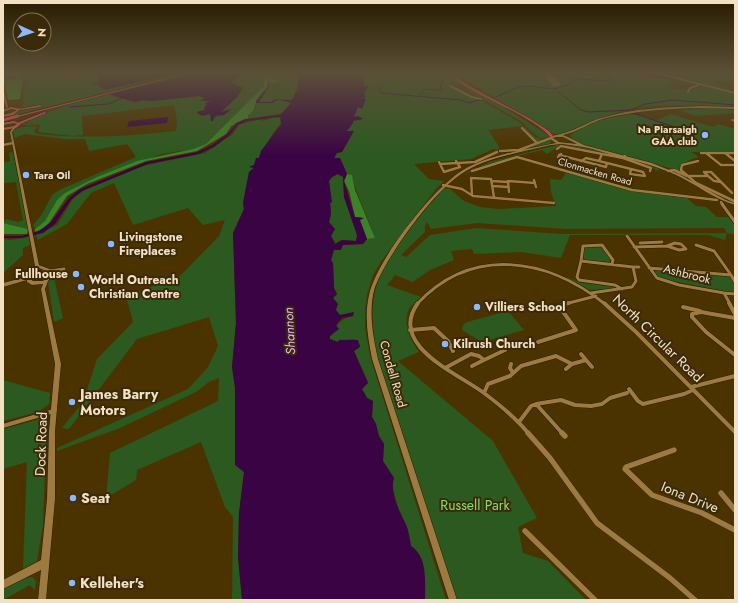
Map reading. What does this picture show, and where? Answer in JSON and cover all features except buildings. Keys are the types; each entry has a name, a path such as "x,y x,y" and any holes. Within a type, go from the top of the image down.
{"highway":[{"path":"20,109 74,99"},
{"path":"3,120 80,99"},
{"path":"18,123 88,99"},
{"path":"489,99 549,133 552,139"},
{"path":"497,99 557,135"}],"main road":[{"path":"5,99 7,107"},
{"path":"7,107 20,109"},
{"path":"4,110 7,107"},
{"path":"547,146 557,135 572,132 601,119 636,111 679,107 735,108"},
{"path":"4,110 11,108"},
{"path":"3,120 20,109"},
{"path":"3,120 9,118 12,114"},
{"path":"9,118 14,122"},
{"path":"3,120 9,118"},
{"path":"3,120 18,123 19,125 11,132 37,266 35,274 30,280"},
{"path":"4,129 15,127"},
{"path":"4,129 11,132"},
{"path":"566,143 572,132"},
{"path":"557,135 583,146"},
{"path":"552,139 560,143 583,146 624,157 668,171 720,200"},
{"name":"Condell Road","path":"453,600 375,359 369,320 373,288 385,262 443,185 466,170 483,163 560,143"},
{"name":"Clonmacken Road","path":"720,200 735,202"},
{"path":"37,266 49,272"},
{"path":"35,274 49,272"},
{"path":"3,285 30,280 41,286 46,281 49,272"},
{"name":"Dock Road","path":"41,286 58,364 54,411 51,499 42,600"},
{"path":"3,585 46,563"}],"street":[{"path":"522,128 535,142 538,143"},
{"path":"500,151 514,151 538,143 543,139 552,139"},
{"path":"3,145 13,143"},
{"path":"557,149 561,146 624,157 647,165 651,168 650,170 654,170"},
{"path":"460,167 444,172 439,163 475,162 497,152"},
{"path":"701,153 735,154"},
{"path":"706,153 721,165 735,165"},
{"path":"725,153 735,161"},
{"path":"559,155 561,154 570,157"},
{"path":"599,161 602,154"},
{"path":"559,155 603,167 606,167 607,164"},
{"path":"559,155 558,157 562,164 561,166"},
{"name":"Clonmacken Road","path":"472,172 517,157 632,190 720,200"},
{"path":"581,161 586,158 599,161 607,164 631,169 643,172 645,176 630,174 631,169"},
{"path":"698,161 682,165 681,170 696,183 735,202"},
{"path":"457,162 460,167 466,170"},
{"path":"668,171 674,170 687,176 708,176"},
{"path":"721,182 713,181 704,172 712,173 721,182 732,193"},
{"path":"467,191 472,192 472,178 508,182 534,181 536,187"},
{"path":"492,181 494,198"},
{"path":"508,182 509,192"},
{"path":"443,185 462,189 471,195 554,203"},
{"path":"493,186 508,187"},
{"path":"720,200 735,222"},
{"name":"Ashbrook","path":"627,236 657,278 724,293 735,294"},
{"path":"651,242 655,246"},
{"path":"640,243 662,242"},
{"path":"634,247 667,246 678,243 683,245 686,249 679,250 667,246"},
{"path":"696,244 714,249 735,282"},
{"path":"612,264 614,260 602,245 583,246 577,277 579,280 615,285 622,289"},
{"path":"581,261 639,267"},
{"name":"North Circular Road","path":"410,330 409,322 412,310 423,298 441,283 454,276 477,268 503,264 530,265 559,275 596,296 610,306 734,430"},
{"path":"591,293 635,286 636,280 633,266"},
{"path":"649,268 731,276"},
{"name":"Ashbrook","path":"724,293 735,314"},
{"path":"531,307 549,308 596,296"},
{"path":"538,342 576,330 559,306"},
{"path":"683,306 701,312 735,318"},
{"path":"690,308 696,312 701,312"},
{"path":"696,312 692,314 692,317 697,324 735,355"},
{"path":"453,351 448,341 434,328 410,330 413,340 422,350 445,368 484,393 519,422 542,447 584,507 598,522 670,578 695,600"},
{"path":"472,366 505,350"},
{"path":"445,368 471,354 479,356 484,360"},
{"path":"581,354 592,367"},
{"path":"484,393 488,384 510,376 521,366 556,356 572,364"},
{"path":"566,369 572,364 586,360"},
{"path":"511,364 510,368 513,373"},
{"path":"519,422 531,406 536,404 561,400 576,405 591,406 602,404 610,398 628,391 643,404 684,394 692,389 735,376"},
{"path":"536,404 565,436"},
{"path":"3,426 54,411"},
{"name":"Iona Drive","path":"674,450 626,467 625,469 652,495 702,513 735,530"},
{"name":"Iona Drive","path":"721,493 735,510"},
{"path":"525,531 595,600"}],"green space":[{"path":"23,99 78,99 11,116 21,110 29,109 20,108 25,102"},
{"path":"87,99 125,99 138,102 142,100 205,99 213,101 209,102 202,116 210,114 216,118 217,115 231,108 221,112 235,99 253,99 206,144 193,149 162,154 97,177 57,200 45,221 35,229 33,225 42,214 52,195 59,190 136,157 127,144 89,151 85,139 64,139 24,134 15,138 13,131 21,127 30,126 37,127 34,132 38,134 72,136 38,132 40,125 26,123 34,118 24,123 38,126 23,125 21,123 65,106","holes":["174,105 177,121 176,131 90,137 72,136 83,135 82,116"]},
{"path":"251,99 258,99 254,110 248,116 248,119 231,126 226,134 197,151 146,161 87,184 67,196 49,223 44,228 35,232 35,229 45,221 57,200 65,193 97,177 137,161 193,149 206,144"},
{"path":"259,99 292,99 284,101 291,103 283,113 248,119 255,109 256,103 267,103 258,101"},
{"path":"362,99 477,99 519,122 535,137 542,139 538,143 522,126 488,130 500,148 498,148 499,150 519,150 550,139 551,142 550,144 514,153 493,149 471,159 414,164 429,179 444,181 436,189 382,260 373,275 367,295 365,328 370,356 446,600 425,600 424,568 411,546 407,528 399,512 392,484 394,478 383,461 384,444 379,436 376,424 372,417 373,401 367,398 362,389 368,382 354,351 355,339 339,340 338,342 330,339 330,336 340,322 353,316 353,313 340,315 335,310 333,298 337,294 334,288 333,263 331,260 334,250 342,245 363,244 367,239 375,238 352,176 347,174 340,158 334,159 337,153 342,152 353,132 346,132 352,121 361,117 354,117"},
{"path":"482,99 489,99 499,104 550,136 547,138 540,138 521,121"},
{"path":"497,99 735,99 735,107 678,106 635,108 606,116 567,132 553,134"},
{"path":"680,110 735,110 735,113 695,116"},
{"path":"671,114 713,127 719,124 735,129 735,152 691,152 699,157 679,166 684,174 670,168 644,161 661,168 657,171 646,164 576,142 570,136 576,131 593,123 613,117 639,115 657,120"},
{"path":"275,117 280,118 281,124 273,133 254,165 250,166 254,167 249,172 243,203 244,209 233,233 236,323 232,367 235,388 235,465 244,472 239,513 238,557 242,600 232,600 233,517 225,507 201,442 137,470 136,480 106,498 110,453 218,401 219,378 209,382 196,392 120,428 57,451 57,448 188,389 208,367 218,346 209,317 137,339 69,429 62,428 83,402 97,359 133,322 126,296 179,277 219,236 225,220 203,225 188,208 133,225 114,183 91,193 67,224 38,240 36,235 57,225 74,197 87,189 142,166 205,153 233,134 239,125 260,119 262,121"},
{"path":"560,145 547,154 542,150 514,157 462,175 489,162"},
{"path":"560,145 576,145 623,157"},
{"path":"13,152 28,229 3,223 6,219 18,222 23,220 16,182 3,183 3,162 10,161 9,153"},
{"name":"Russell Park","path":"567,171 632,191 686,197 696,206 706,207 717,217 728,217 735,225 735,235 727,233 725,240 708,235 570,235 561,258 521,252 474,254 472,249 451,251 454,260 430,270 413,282 395,275 387,285 421,297 409,309 406,320 410,337 419,352 398,361 493,441 537,518 518,527 523,553 548,561 586,600 457,600 377,355 373,329 374,296 380,275 395,249 443,188 450,189 464,201 480,207 498,209 556,206 551,192 550,179 561,180","holes":["427,222 431,229 477,223 566,229 724,228 727,233 563,234 476,228 430,235 406,257 401,255 425,232"]},
{"path":"338,174 343,177 344,197 357,235 357,241 342,240 335,244 331,236 329,222 331,214 329,181 332,177"},
{"path":"347,174 352,175 355,190 375,238 367,239 359,220 363,218 355,217 349,191 344,181"},
{"path":"3,223 28,229 27,234 3,234"},
{"path":"29,237 30,245 23,248 23,255 3,273 3,239 10,240"},
{"path":"601,246 611,259 610,262 582,259 584,247"},
{"path":"654,269 727,276 734,283 735,293 658,278"},
{"path":"563,276 582,283 618,287 616,289 589,290"},
{"path":"54,278 63,318 54,322 48,282"},
{"path":"508,311 524,330 482,342 462,330 463,325 467,322"},
{"path":"3,380 50,393 49,404 38,412 3,421"},
{"path":"40,419 47,421 43,525 37,561 23,569 27,462 3,469 3,429"},
{"path":"32,577 36,581 35,590 30,585 3,600 3,589 23,578"}],"water":[{"path":"125,99 169,99 151,101 142,100 135,102"},
{"path":"203,99 235,99 221,112 232,109 224,115 215,116 213,121 211,121 210,114 202,116 196,112 205,110 204,108 206,107 204,106 207,105 205,103 211,101 200,101"},
{"name":"Shannon","path":"258,99 261,99 259,102 271,102 276,99 366,99 362,109 358,107 354,117 358,116 363,119 353,121 347,131 354,131 342,152 337,153 334,158 340,158 347,174 344,181 355,217 364,218 360,220 367,239 363,244 343,245 341,250 334,250 331,260 333,263 334,288 337,294 333,298 338,304 336,310 340,315 354,312 353,316 342,318 336,325 339,329 330,336 330,339 338,342 339,340 358,340 360,347 354,351 368,383 362,389 367,398 373,401 372,417 376,424 379,436 384,444 383,461 394,478 394,497 407,527 411,546 416,551 423,563 425,600 242,600 238,557 239,513 244,472 235,465 235,388 232,367 236,323 233,233 244,209 243,203 249,172 254,168 249,167 254,165 256,158 259,158 261,151 281,124 280,115 291,103 281,100 276,100 273,103 256,103 256,101","holes":["338,174 343,177 344,197 357,235 356,241 342,240 335,244 331,236 335,229 329,222 331,214 330,203 332,202 329,181 332,177"]},
{"path":"168,117 167,123 127,127 129,121"}],"waterway":[{"path":"70,107 108,104 119,99"},
{"path":"450,99 460,100"},
{"path":"568,99 581,110 588,112 631,110 645,104 673,100 735,105"},
{"path":"461,100 468,103 480,100"},
{"path":"633,113 689,132"},
{"path":"3,237 21,237 41,232 53,223 70,199 81,190 147,163 198,153 213,146 229,134 237,124 246,120 286,115"}],"place":[{"name":"Na Piarsaigh GAA club","path":"705,135"},
{"name":"Tara Oil","path":"26,175"},
{"name":"Livingstone Fireplaces","path":"111,244"},
{"name":"Fullhouse","path":"76,274"},
{"name":"World Outreach Christian Centre","path":"81,287"},
{"name":"Villiers School","path":"477,307"},
{"name":"Kilrush Church","path":"445,344"},
{"name":"James Barry Motors","path":"72,402"},
{"name":"Seat","path":"73,498"},
{"name":"Kelleher's","path":"72,583"}]}
